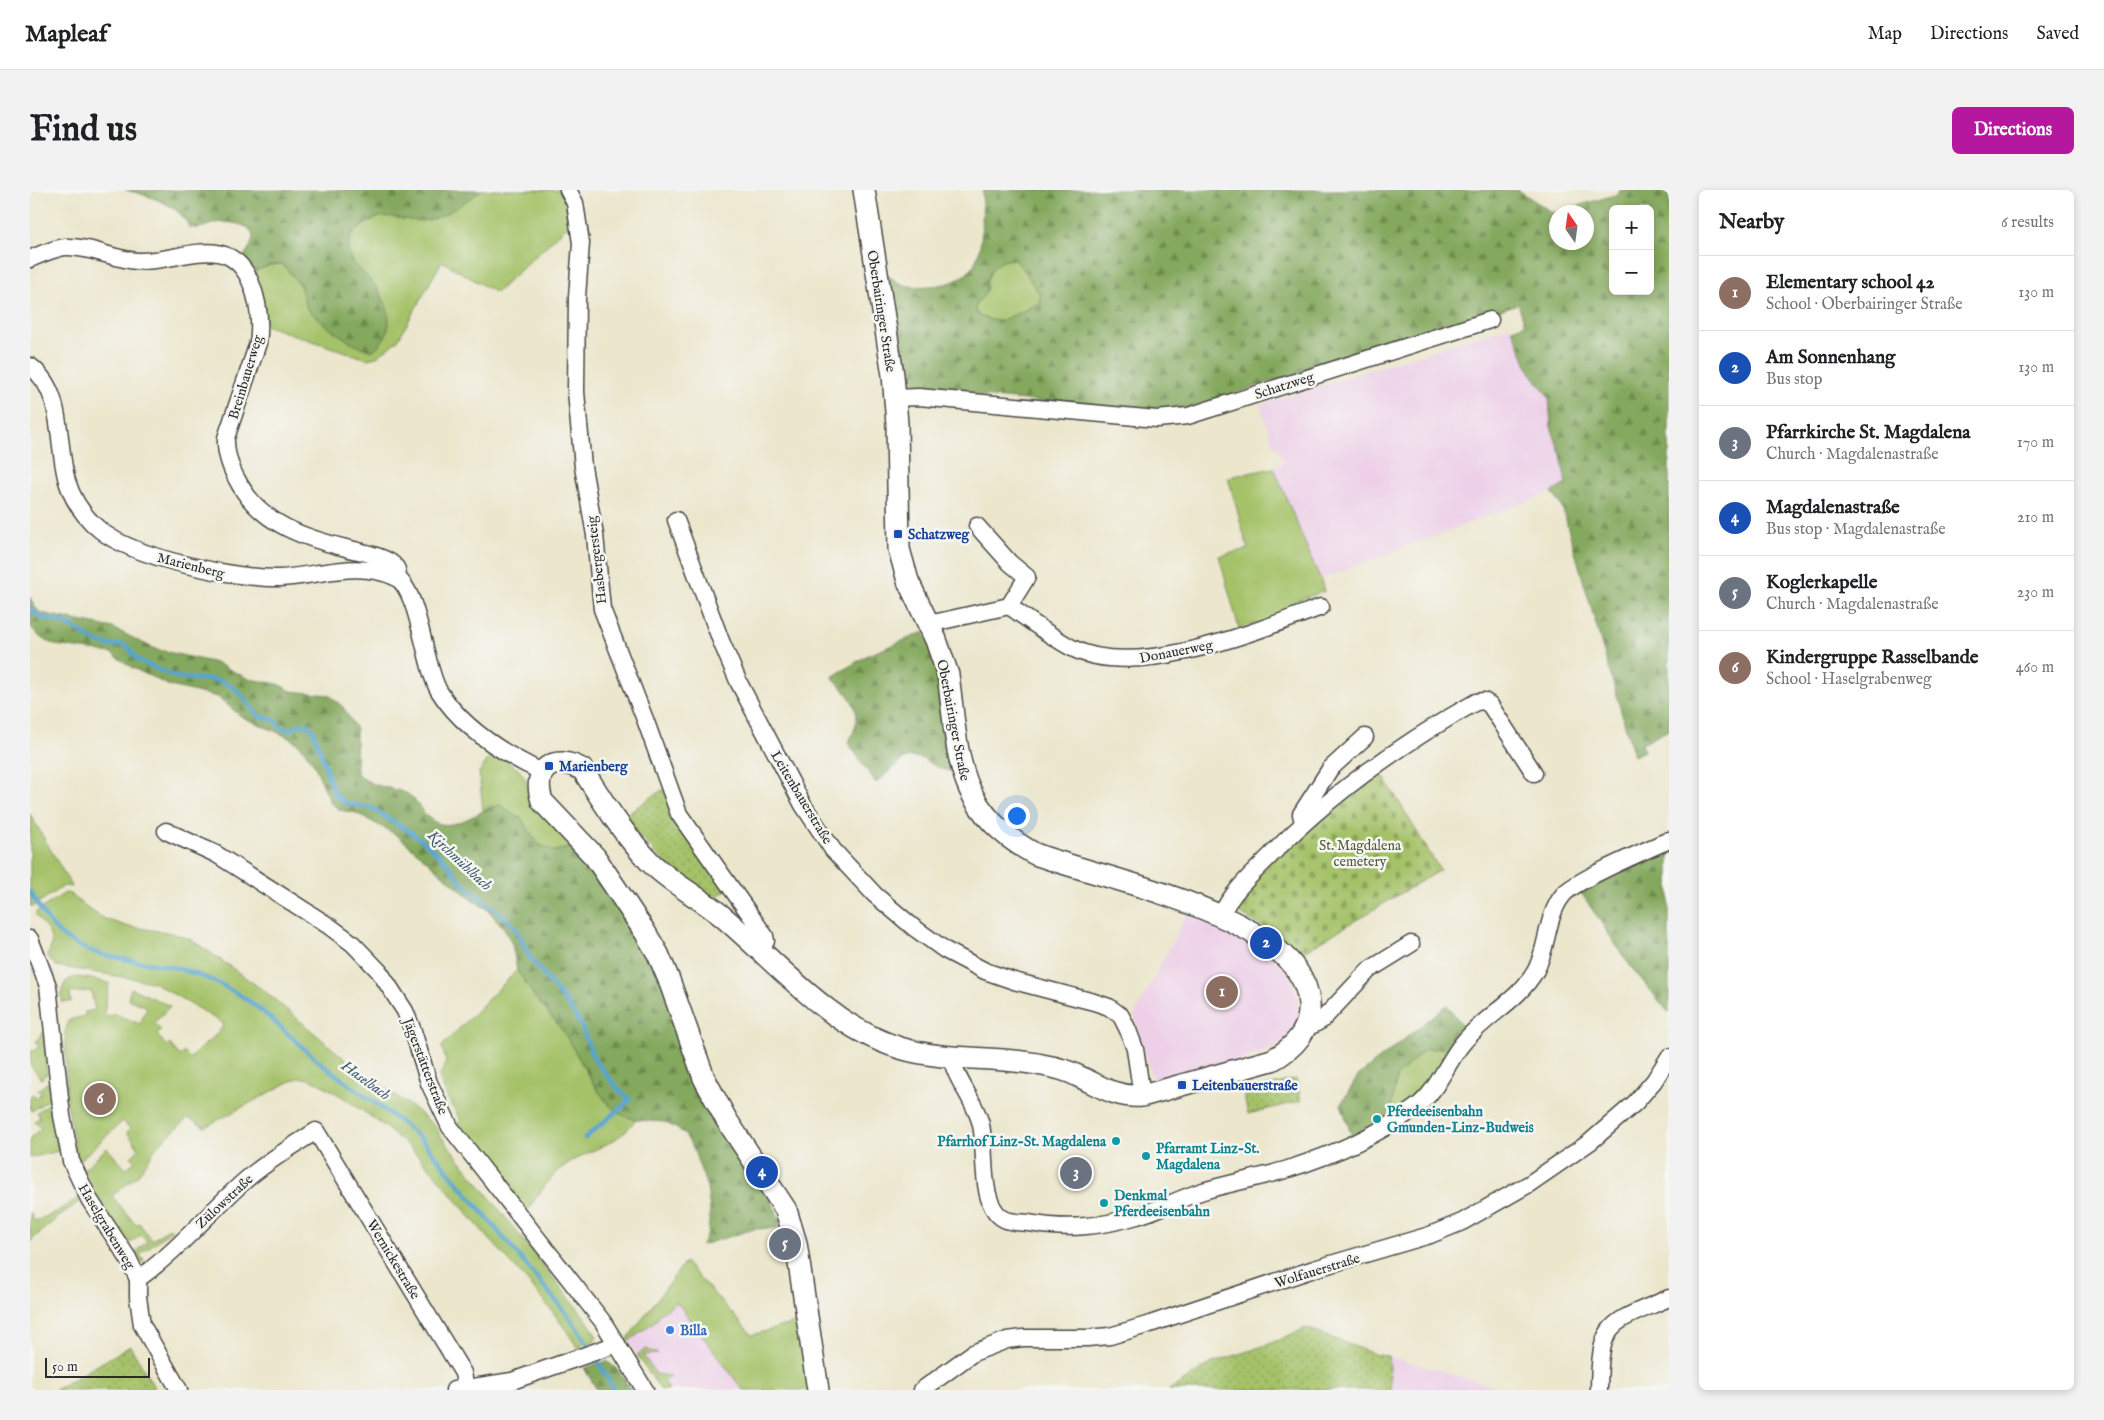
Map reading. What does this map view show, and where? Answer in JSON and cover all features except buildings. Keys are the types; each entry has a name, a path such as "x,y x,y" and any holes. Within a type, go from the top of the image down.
{"street":[{"name":"Hasbergersteig","path":"568,190 575,204 581,236 576,392 583,467 595,535 602,610 641,708 679,814 765,936 766,941 761,950"},
{"name":"Oberbairinger Straße","path":"542,772 549,766 559,762 572,764 583,770 633,843 651,863 671,880 714,910 824,1008 850,1025 899,1048 952,1057 1030,1062 1077,1075 1109,1092 1124,1096 1142,1096 1272,1060 1285,1054 1294,1045 1307,1024 1310,1012 1309,998 1304,980 1288,960 1266,943 1221,915 1197,905 1035,854 1016,844 987,817 966,784 958,753 948,675 936,640 908,581 899,549 895,398 864,190"},
{"name":"Breinbauerweg","path":"30,259 64,247 76,247 137,260 206,252 231,256 240,265 252,288 259,313 260,328 258,343 226,438 226,448 234,474 251,502 261,513 275,522 317,540 372,554 390,562 399,573 397,578"},
{"name":"Schatzweg","path":"895,398 919,397 1157,419 1173,418 1188,416 1490,320"},
{"name":"Marienberg","path":"30,366 38,372 53,397 67,480 72,495 89,521 119,544 145,553 233,575 281,578 365,569 397,578"},
{"name":"Leitenbauerstraße","path":"676,520 721,641 739,682 803,805 833,850 875,895 913,927 945,950 985,971 1014,981 1094,1002 1109,1007 1121,1016 1134,1049 1142,1096"},
{"path":"929,624 1009,606 1027,578 1010,563 978,526"},
{"path":"397,578 404,585 410,597 428,664 444,699 454,711 491,742 515,759 542,772 539,791 542,801 594,857 658,954 704,1078 726,1119 786,1210 796,1243 818,1390"},
{"name":"Donauerweg","path":"1009,606 1073,648 1110,658 1131,659 1154,657 1226,641 1322,607"},
{"path":"1221,915 1242,884 1303,822 1368,771 1476,702 1484,701 1490,706 1534,773"},
{"path":"1303,822 1301,814 1330,769 1365,737"},
{"name":"Jägerstätterstraße","path":"166,832 216,854 329,926 352,943 379,971 405,1010 429,1083 450,1126 585,1298 617,1344 645,1390"},
{"path":"952,1057 953,1069 976,1110 981,1125 986,1183 993,1207 1005,1220 1054,1228 1070,1228 1139,1216 1176,1200 1284,1170 1346,1148 1401,1117 1426,1099 1464,1042 1530,980 1537,967 1553,913 1563,894 1585,880 1669,840"},
{"name":"Haselgrabenweg","path":"30,939 35,966 48,986 59,1093 72,1161 89,1199 128,1258 138,1279 138,1297 142,1325 179,1390"},
{"path":"1307,1024 1313,1025 1322,1020 1369,970 1411,944"},
{"name":"Wolfauerstraße","path":"922,1390 973,1352 1007,1340 1110,1336 1147,1326 1314,1269 1430,1235 1462,1222 1529,1184 1590,1142 1635,1103 1654,1081 1669,1057"},
{"name":"Zülowstraße","path":"138,1279 155,1267 241,1184 266,1164 316,1131"},
{"name":"Wernickestraße","path":"316,1131 463,1372 460,1389"},
{"path":"1599,1390 1602,1347 1608,1330 1613,1324 1624,1318 1669,1298"},
{"path":"460,1389 512,1380 617,1344"}],"shaded area":[{"path":"1511,326 1530,372 1549,397 1551,427 1561,455 1566,484 1552,492 1320,579 1274,468 1285,461 1272,441 1261,407 1262,404"},
{"path":"1188,912 1219,926 1275,960 1290,975 1300,1010 1297,1023 1289,1035 1269,1051 1154,1083 1134,1016"},
{"name":"Billa","path":"670,1283 753,1390 661,1390 628,1342 628,1338"},
{"path":"1388,1356 1506,1390 1391,1390"}],"green space":[{"path":"126,190 482,190 456,208 436,218 419,221 394,217 377,218 368,221 351,237 348,245 352,260 376,287 386,304 388,312 389,321 385,337 372,351 355,345 329,328 307,309 300,285 282,264 270,265 252,273 242,259 249,249 253,236 246,227 227,222 199,228 189,227 185,219 171,207 153,198"},
{"path":"482,190 564,190 575,219 496,293 442,261 398,340 377,357 367,359 267,326 252,273 270,265 282,264 300,285 307,309 385,304 376,287 356,267 348,251 349,243 359,228 374,219 386,215 403,219 460,204"},
{"path":"983,190 1518,190 1549,210 1549,250 1594,250 1594,205 1580,205 1618,194 1620,190 1669,190 1669,730 1642,743 1644,751 1634,756 1562,507 1552,492 1566,484 1561,455 1551,427 1549,397 1530,372 1512,329 1525,324 1518,304 1171,412 917,390 901,378 888,275 908,286 918,287 950,283 964,276 973,266 981,240","holes":["1013,259 1018,263 1040,294 1040,303 1003,320 992,320 979,316 975,310 976,306 986,292 987,281 996,265"]},
{"path":"1013,259 1022,268 1040,294 1040,303 1003,320 992,320 979,316 975,310 976,306 986,292 987,281 991,272 996,265"},
{"path":"1274,468 1325,591 1293,602 1289,613 1239,629 1219,556 1248,549 1228,477"},
{"path":"30,597 34,606 41,613 113,628 155,649 216,663 249,679 278,684 291,691 329,695 343,707 356,729 357,773 380,786 406,793 429,818 437,823 446,825 455,823 500,805 522,819 538,844 554,851 575,847 634,926 781,1221 778,1228 754,1229 702,1245 708,1232 710,1211 707,1187 693,1148 684,1133 664,1122 635,1120 620,1114 610,1106 598,1091 563,1031 534,996 517,970 512,944 504,928 488,910 470,898 397,835 356,813 340,810 331,803 314,764 300,745 286,736 242,717 218,697 170,686 133,668 111,653 55,645 41,638 30,626"},
{"path":"924,632 940,669 953,772 941,769 921,758 910,757 901,761 876,783 848,743 856,723 855,707 846,692 832,677 866,656"},
{"path":"494,751 519,770 525,778 531,797 575,847 554,851 538,844 530,833 491,806 483,811 479,772"},
{"name":"St. Magdalena cemetery","path":"1379,769 1440,870 1296,956 1265,929 1238,912 1235,907 1236,902 1273,859"},
{"path":"663,789 726,890 713,899 672,870 622,818"},
{"path":"30,814 72,887 64,886 33,906 30,906"},
{"path":"1669,844 1669,1013 1628,963 1578,888"},
{"path":"65,893 70,894 88,909 105,919 126,926 172,933 190,939 267,993 346,1060 412,1107 435,1126 440,1135 586,1319 597,1336 594,1341 577,1347 543,1300 418,1155 388,1129 341,1096 314,1081 303,1078 293,1080 205,1127 188,1118 158,1145 139,1174 112,1196 136,1225 139,1223 152,1240 169,1228 172,1230 140,1254 144,1261 142,1263 134,1253 147,1242 141,1235 130,1243 129,1241 126,1242 110,1222 83,1170 107,1148 126,1169 135,1161 131,1157 139,1149 127,1132 130,1129 123,1121 80,1160 77,1159 67,1103 65,1032 69,1020 85,1016 85,1012 95,1010 91,991 70,993 71,1002 62,1002 62,991 69,979 83,978 109,983 104,1014 111,1016 112,1013 140,1024 147,1007 128,999 131,988 170,1006 154,1023 161,1030 157,1035 167,1046 170,1044 180,1056 184,1052 190,1058 218,1033 224,1024 153,982 56,966 47,956 50,950 51,939 36,912"},
{"path":"517,970 546,1011 562,1029 600,1094 621,1113 635,1120 629,1128 613,1141 567,1164 555,1174 526,1212 457,1124 461,1120 448,1099 439,1077 446,1063 442,1046"},
{"path":"1447,1005 1467,1032 1453,1048 1425,1049 1397,1076 1391,1109 1373,1128 1352,1137 1341,1104 1358,1076"},
{"path":"43,1032 47,1074 41,1079 30,1065 30,1050 32,1052 39,1047 36,1042"},
{"path":"1453,1048 1426,1092 1373,1128 1391,1109 1396,1076 1425,1049"},
{"path":"1296,1079 1301,1101 1248,1114 1243,1092"},
{"path":"48,1082 49,1099 32,1111 30,1108 30,1096 33,1094 35,1098 41,1094 38,1090"},
{"path":"50,1103 59,1151 30,1158 30,1138 41,1129 35,1121 40,1117 37,1112"},
{"path":"76,1199 80,1201 30,1242 30,1212 34,1221 55,1213"},
{"path":"685,1262 752,1335 801,1321 813,1390 743,1390 677,1302 657,1316 659,1318 628,1342 628,1338"},
{"path":"1306,1328 1377,1355 1388,1356 1391,1390 1169,1390 1212,1363 1269,1344"},
{"path":"130,1346 156,1390 55,1390"},
{"path":"646,1349 658,1354 643,1355 656,1374 671,1376 663,1382 669,1390 661,1390 637,1355"},
{"path":"607,1361 618,1370 631,1390 597,1390 584,1368"}],"waterway":[{"name":"Kirchmühlbach","path":"30,607 41,617 67,624 97,642 110,645 124,645 140,661 174,676 223,682 239,692 259,716 275,720 281,728 291,730 298,725 306,724 313,730 334,793 345,803 371,808 427,844 447,863 463,884 508,920 518,932 530,958 569,1006 580,1023 594,1059 618,1089 630,1100 585,1138"},
{"name":"Haselbach","path":"30,892 54,928 77,945 120,959 186,971 217,983 242,996 266,1014 310,1054 346,1083 411,1130 423,1141 567,1314 591,1349"},
{"name":"Haselbach","path":"595,1356 614,1390"}],"place":[{"name":"Schatzweg","path":"898,534"},
{"name":"Marienberg","path":"549,766"},
{"name":"Am Sonnenhang","path":"1266,943"},
{"name":"Elementary school 42","path":"1222,992"},
{"name":"Leitenbauerstraße","path":"1182,1085"},
{"name":"Kindergruppe Rasselbande","path":"100,1099"},
{"name":"Pferdeeisenbahn Gmunden-Linz-Budweis","path":"1377,1119"},
{"name":"Pfarrhof Linz-St. Magdalena","path":"1116,1141"},
{"name":"Pfarramt Linz-St. Magdalena","path":"1146,1156"},
{"name":"Magdalenastraße","path":"762,1172"},
{"name":"Pfarrkirche St. Magdalena","path":"1076,1173"},
{"name":"Denkmal Pferdeeisenbahn","path":"1104,1203"},
{"name":"Koglerkapelle","path":"785,1244"},
{"name":"Billa","path":"670,1330"}]}
